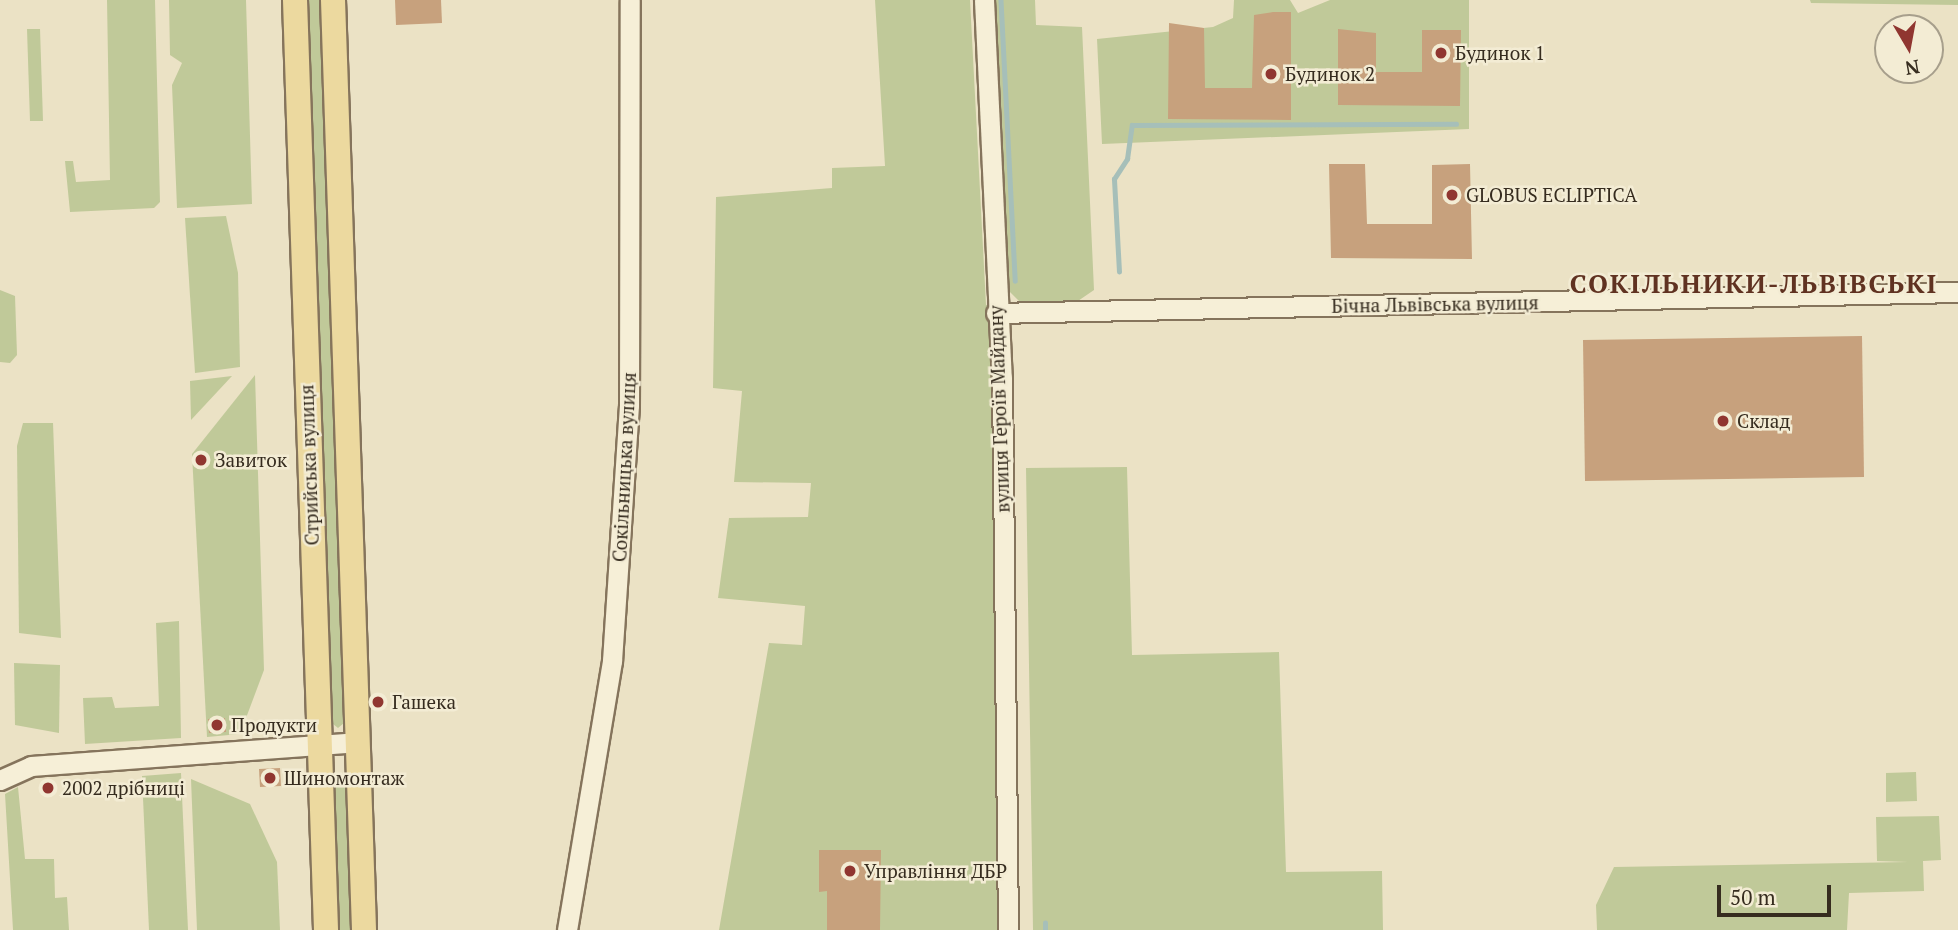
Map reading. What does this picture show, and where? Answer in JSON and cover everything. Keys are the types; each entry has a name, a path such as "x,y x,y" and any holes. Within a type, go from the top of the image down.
{"main road":[{"name":"Стрийська вулиця","path":"295,0 317,745 326,930"},
{"path":"333,0 364,930"}],"street":[{"name":"Сокільницька вулиця","path":"567,930 609,686 629,405 630,0"},
{"name":"вулиця Героїв Майдану","path":"984,0 996,313 1002,378 1008,930"},
{"name":"Бічна Львівська вулиця","path":"996,313 1958,292"},
{"path":"0,780 31,766 359,742"}],"green space":[{"path":"107,0 155,0 160,202 154,208 70,212 65,161 73,161 76,182 110,180"},
{"path":"169,0 246,0 252,204 177,208 172,85 182,63 170,55"},
{"path":"308,0 319,0 344,723 338,728 333,724"},
{"path":"875,0 970,0 986,305 991,305 1002,930 719,930 769,643 802,645 805,606 718,598 729,518 808,517 811,483 734,482 742,391 713,388 716,197 832,188 832,168 885,166"},
{"path":"991,0 1035,0 1036,25 1082,27 1094,290 1075,303 1020,302 1007,289"},
{"path":"1234,0 1290,0 1298,13 1330,0 1469,0 1469,129 1102,144 1097,39 1213,27 1233,18"},
{"path":"1810,0 1958,0 1958,5 1811,3"},
{"path":"27,29 40,29 43,121 30,121"},
{"path":"226,216 238,273 240,367 195,373 185,218"},
{"path":"0,290 15,296 17,355 10,363 0,362"},
{"path":"255,375 264,670 240,734 207,737 192,454"},
{"path":"232,376 191,420 190,381"},
{"path":"23,423 53,423 61,638 19,633 17,446"},
{"path":"1127,467 1132,655 1279,652 1286,872 1382,871 1383,930 1033,930 1026,468"},
{"path":"179,621 181,738 85,744 83,698 112,697 115,708 159,706 156,623"},
{"path":"14,663 60,665 59,733 15,725"},
{"path":"1916,772 1917,801 1886,802 1886,773"},
{"path":"181,773 188,930 149,930 142,776"},
{"path":"332,775 348,775 353,930 337,930"},
{"path":"191,779 250,804 277,862 280,930 197,930"},
{"path":"18,787 25,859 54,859 55,898 67,897 69,930 13,930 5,794"},
{"path":"1939,816 1941,860 1923,861 1924,891 1849,893 1847,930 1597,930 1596,905 1614,867 1908,862 1877,861 1876,817"}],"building":[{"path":"395,0 441,0 442,23 396,25"},
{"name":"Будинок 2","path":"1291,12 1291,120 1168,119 1169,23 1204,28 1205,88 1252,88 1254,15"},
{"name":"Будинок 1","path":"1338,29 1376,33 1376,72 1422,72 1422,30 1461,30 1460,106 1338,105"},
{"name":"GLOBUS ECLIPTICA","path":"1329,164 1365,164 1367,224 1432,224 1432,165 1470,164 1472,259 1331,258"},
{"name":"Склад","path":"1862,336 1864,477 1585,481 1583,340"},
{"name":"Продукти","path":"225,718 226,732 209,733 208,719"},
{"name":"Шиномонтаж","path":"280,768 281,786 260,787 259,769"},
{"name":"Управління ДБР","path":"819,850 881,850 880,930 827,930 827,891 819,892"}],"waterway":[{"path":"1001,0 1015,281"},
{"path":"1119,272 1114,179 1127,159 1132,125 1456,124"},
{"path":"1045,923 1045,930"}],"place":[{"name":"Будинок 1","path":"1441,53"},
{"name":"Будинок 2","path":"1271,74"},
{"name":"GLOBUS ECLIPTICA","path":"1452,195"},
{"name":"Склад","path":"1723,421"},
{"name":"Завиток","path":"201,460"},
{"name":"Гашека","path":"378,702"},
{"name":"Продукти","path":"217,725"},
{"name":"Шиномонтаж","path":"270,778"},
{"name":"2002 дрібниці","path":"48,788"},
{"name":"Управління ДБР","path":"850,871"}],"district":[{"name":"СОКІЛЬНИКИ-ЛЬВІВСЬКІ","path":"1754,284"}]}
